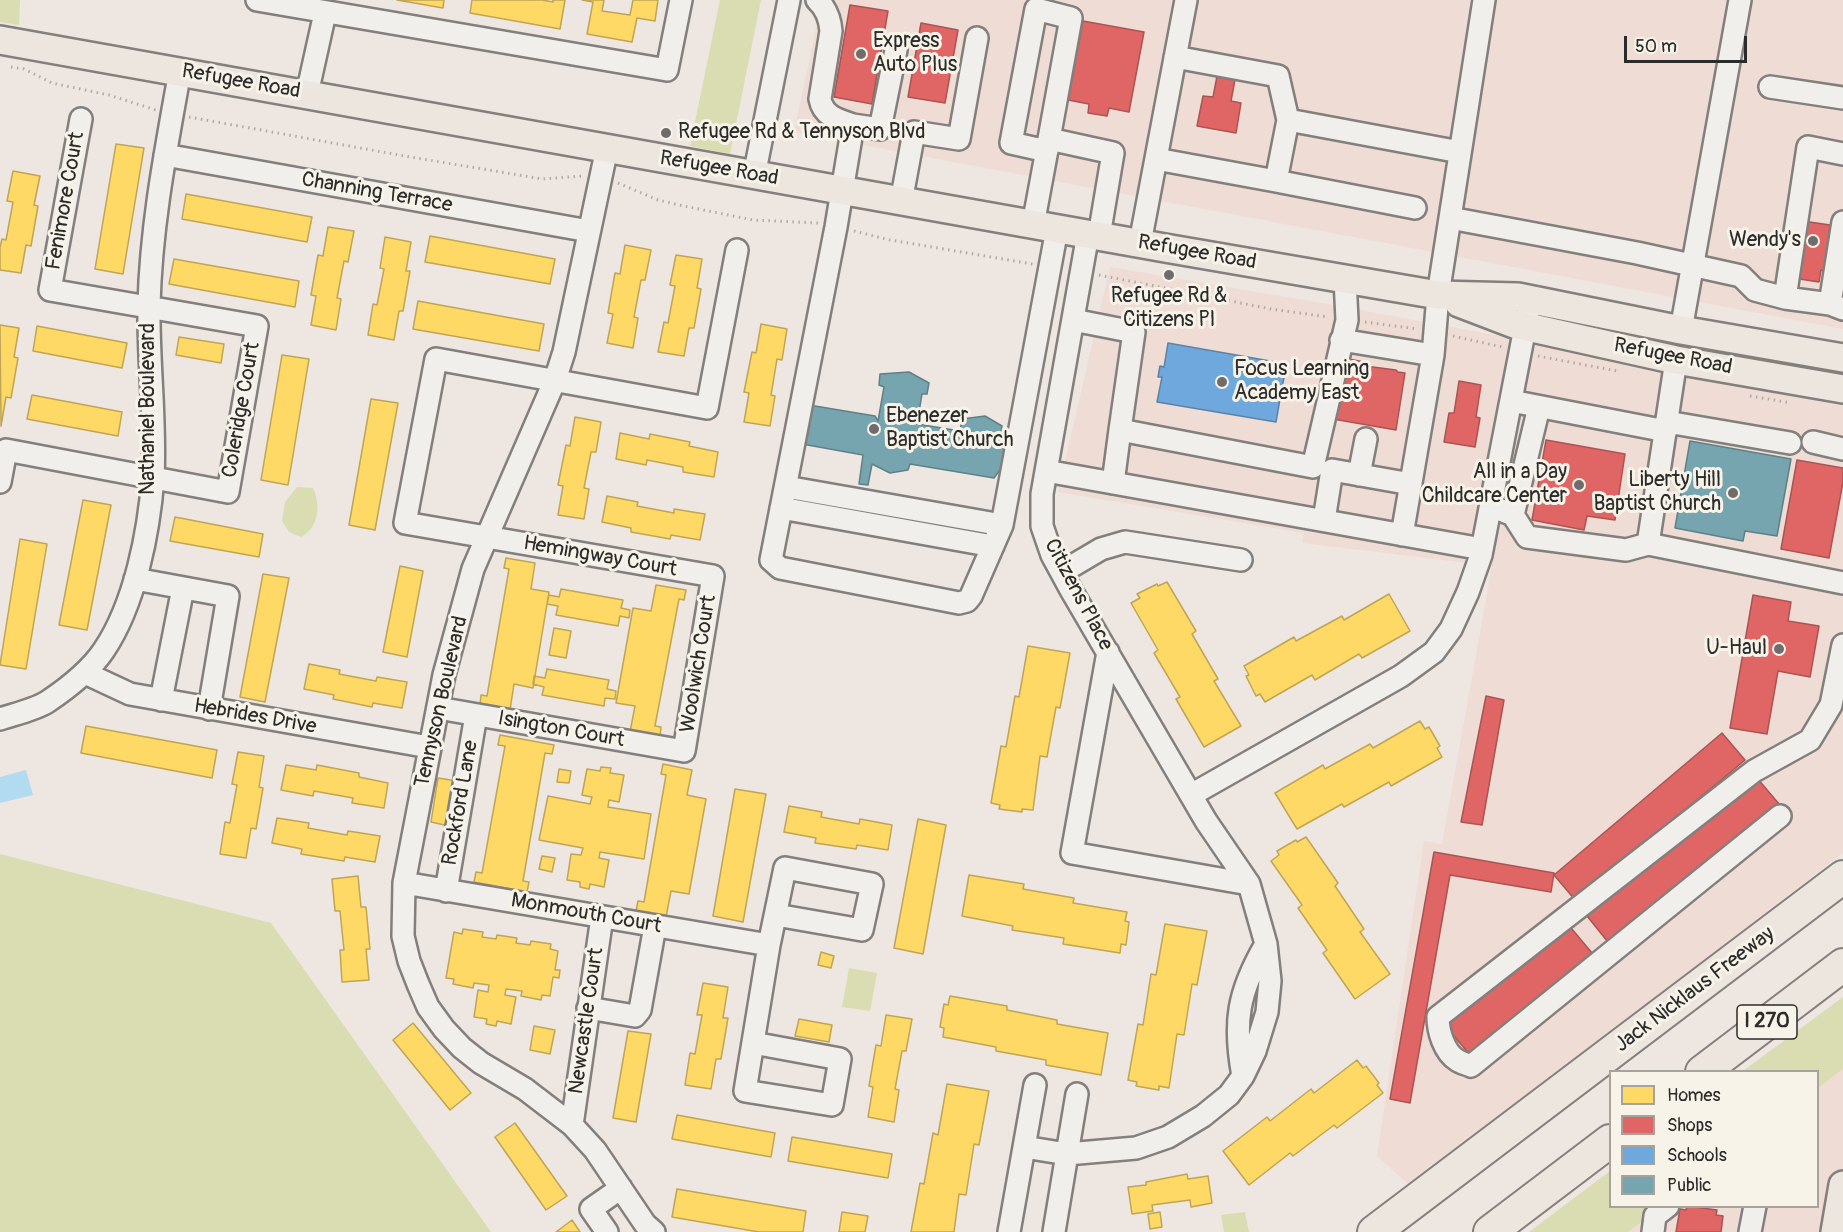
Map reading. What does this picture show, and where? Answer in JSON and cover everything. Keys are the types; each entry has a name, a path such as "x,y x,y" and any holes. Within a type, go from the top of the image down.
{"highway":[{"name":"Jack Nicklaus Freeway","path":"1374,1232 1843,877"},
{"name":"I 270","path":"1703,1070 1838,969"},
{"path":"1490,1232 1609,1143"}],"main road":[{"name":"Refugee Road","path":"9,50 180,71 754,176 1345,279 1438,295 1518,297 1680,330 1843,358"},
{"name":"Refugee Road","path":"1438,295 1525,327 1676,360 1843,389"},
{"path":"1835,1232 1843,1185"}],"street":[{"path":"257,0 335,9 667,70 681,0"},
{"path":"754,176 789,0"},
{"path":"817,0 825,9 831,23 820,99 830,116 853,125 880,129 896,50"},
{"path":"1140,243 1186,0"},
{"path":"1402,534 1433,355 1438,295 1484,0"},
{"path":"1680,330 1740,0"},
{"path":"853,125 771,560 780,568 959,603 967,601 971,596 1002,525 1045,227 1048,145 1071,18 1057,7 1036,9 1011,143 1048,145"},
{"path":"307,94 335,9"},
{"path":"901,202 914,132 959,139 977,38"},
{"path":"1175,57 1278,76 1288,120 1276,181"},
{"name":"Nathaniel Boulevard","path":"0,719 45,703 85,673 113,634 123,614 135,579 145,534 153,477 149,307 153,235 180,71"},
{"path":"1770,87 1843,98"},
{"name":"Fenimore Court","path":"81,119 50,290 149,307"},
{"path":"1288,120 1460,152"},
{"name":"Citizens Place","path":"1024,1147 1067,1154 1136,1149 1168,1137 1203,1116 1229,1095 1243,1076 1267,1012 1270,981 1266,944 1249,884 1206,821 1108,652 1052,555 1042,526 1042,494 1073,320 1113,153 1048,145"},
{"path":"1785,298 1808,147 1843,154"},
{"name":"Tennyson Boulevard","path":"607,148 564,352 555,380 473,569 444,675 404,883 404,936 408,961 428,1007 444,1029 462,1048 481,1063 525,1089 572,1125 595,1150 645,1224 654,1232"},
{"name":"Channing Terrace","path":"165,155 589,231"},
{"path":"1156,159 1415,208"},
{"path":"1450,218 1637,253 1741,276 1755,290 1785,298 1836,306 1843,222"},
{"path":"555,380 707,408 737,250"},
{"path":"1324,520 1323,469 1341,340 1347,320 1345,279"},
{"path":"1191,795 1401,676 1434,652 1451,629 1468,592 1482,549 1531,300"},
{"name":"Coleridge Court","path":"149,307 257,326 228,492 153,477"},
{"path":"1073,320 1134,332 1113,483"},
{"path":"1341,340 1433,355"},
{"name":"Hemingway Court","path":"555,380 436,359 405,523 713,576"},
{"path":"1648,544 1676,360"},
{"path":"1511,401 1790,443"},
{"path":"1513,515 1539,407"},
{"path":"1120,430 1411,484"},
{"path":"1359,475 1365,439"},
{"path":"1813,442 1843,449"},
{"path":"0,482 6,450 153,477"},
{"path":"1047,471 1482,549"},
{"path":"786,487 1002,525"},
{"path":"1491,506 1513,515 1527,537 1626,550 1648,544 1843,583"},
{"path":"781,508 993,546"},
{"path":"1062,572 1101,549 1125,542 1241,560"},
{"name":"Woolwich Court","path":"684,752 713,576"},
{"path":"135,579 228,596 208,709"},
{"path":"161,700 183,588"},
{"path":"1780,816 1471,1066 1456,1060 1448,1050 1438,1030 1438,1017 1754,771 1810,740 1831,705 1843,645"},
{"path":"1108,652 1072,854 1249,884"},
{"name":"Hebrides Drive","path":"85,673 130,694 429,747"},
{"name":"Isington Court","path":"438,708 684,752"},
{"name":"Rockford Lane","path":"446,891 476,715"},
{"path":"753,1043 840,1059 831,1105 745,1091 769,945 786,868 872,884 862,930 776,915"},
{"name":"Monmouth Court","path":"404,883 769,945"},
{"name":"Newcastle Court","path":"572,1125 602,917"},
{"path":"588,1008 635,1016 640,1010 655,926"},
{"path":"1009,1232 1035,1084"},
{"path":"1054,1232 1077,1094"},
{"path":"607,1232 591,1209 621,1188"},
{"path":"1653,1232 1655,1216 1665,1208"},
{"path":"1750,1232 1755,1208"}],"path":[{"path":"9,50 24,69 52,83 163,111"},
{"path":"185,116 389,154 542,179 591,177"},
{"path":"618,183 679,206 753,220 825,224"},
{"path":"846,229 890,240 1039,264"},
{"path":"1101,276 1271,309 1338,318"},
{"path":"1356,321 1423,330"},
{"path":"1452,335 1507,348"},
{"path":"1535,355 1620,371"}],"shaded area":[{"path":"822,0 1843,0 1843,329 794,132"},
{"path":"1110,267 1328,304 1843,400 1843,853 1410,1186 1377,1156 1424,841 1442,844 1492,566 1302,543 1304,533 1058,492"},
{"path":"1843,1069 1843,1232 1628,1232 1661,1208 1819,1208 1819,1087"}],"green space":[{"path":"0,0 20,0 19,25 0,22"},
{"path":"720,0 761,0 730,154 690,146"},
{"path":"297,487 313,488 317,502 315,522 312,528 301,537 289,532 282,521 285,502"},
{"path":"0,854 271,923 491,1232 0,1232"},
{"path":"849,968 877,973 870,1011 842,1007"},
{"path":"1843,997 1843,1069 1819,1087 1819,1070 1744,1070"},
{"path":"1609,1172 1609,1208 1661,1208 1628,1232 1529,1232"},
{"path":"1245,1212 1249,1232 1224,1232 1221,1215"}],"water":[{"path":"26,770 33,795 0,803 0,777"}],"building: Homes":[{"path":"397,0 444,0 443,8"},
{"path":"472,0 553,2 553,0 565,0 560,29 470,13"},
{"path":"582,0 604,0 602,11 630,15 633,0 658,0 655,21 637,18 632,42 587,34 593,2"},
{"path":"116,144 144,148 123,274 95,269"},
{"path":"13,171 40,176 34,205 38,206 31,246 26,245 21,273 0,270 0,247 2,239 6,240 13,202 7,201"},
{"path":"186,194 312,217 307,242 182,219"},
{"path":"328,227 354,231 348,262 344,261 337,298 341,299 336,330 311,325 316,296 311,295 318,255 323,256"},
{"path":"430,236 555,259 550,284 425,262"},
{"path":"385,237 411,242 406,271 410,271 403,311 399,311 394,340 368,335 373,304 377,305 384,269 380,268"},
{"path":"625,245 651,250 645,280 641,280 634,317 638,318 633,348 607,343 613,314 608,313 615,273 620,274"},
{"path":"676,255 702,259 697,288 701,289 694,328 689,328 684,356 658,352 664,322 668,323 675,286 670,285"},
{"path":"174,259 299,281 295,307 169,284"},
{"path":"418,301 544,324 539,351 413,329"},
{"path":"761,324 787,329 782,360 777,359 771,395 775,396 770,426 744,422 749,393 744,392 752,352 756,353"},
{"path":"0,325 19,328 14,357 18,358 11,398 6,397 1,426"},
{"path":"37,326 127,343 122,368 33,351"},
{"path":"179,337 224,344 221,363 176,355"},
{"path":"282,355 309,359 288,485 261,480"},
{"path":"32,395 122,412 118,436 27,419"},
{"path":"371,399 398,403 375,530 349,525"},
{"path":"575,417 601,422 596,452 591,452 584,488 589,489 584,519 558,515 563,486 558,485 566,445 570,446"},
{"path":"620,433 649,439 650,434 690,442 689,446 718,452 714,477 683,472 683,467 647,460 646,465 616,459"},
{"path":"607,496 638,502 637,506 674,513 674,509 705,514 700,540 671,535 670,539 631,532 631,528 602,522"},
{"path":"83,500 111,505 87,630 59,625"},
{"path":"175,517 263,534 259,557 170,541"},
{"path":"20,539 47,544 26,669 0,665"},
{"path":"506,558 535,563 531,589 549,592 533,688 514,684 510,710 480,705 481,695 487,696 509,569 504,568"},
{"path":"400,566 423,571 407,657 383,652"},
{"path":"263,574 289,578 265,702 240,697"},
{"path":"1167,582 1196,631 1192,634 1218,679 1214,681 1241,726 1204,747 1176,699 1180,697 1154,653 1158,650 1131,603 1140,598 1137,594 1157,584 1158,586"},
{"path":"656,585 686,590 684,600 679,599 655,726 661,727 660,737 630,732 635,706 616,703 633,608 651,611"},
{"path":"561,589 623,600 621,608 630,610 629,618 620,616 618,626 556,615 558,606 547,604 549,595 559,597"},
{"path":"1389,594 1410,631 1362,658 1359,654 1315,680 1312,675 1265,702 1260,694 1256,696 1246,676 1249,675 1244,666 1294,637 1296,641 1342,616 1344,620"},
{"path":"554,628 571,631 566,658 549,655"},
{"path":"1028,646 1070,653 1060,708 1056,707 1047,757 1040,756 1033,810 1022,809 1022,812 999,809 1000,805 991,803 1001,746 1006,747 1015,696 1019,697"},
{"path":"309,664 340,670 339,674 376,681 377,677 407,682 402,708 373,703 372,707 333,699 334,695 304,689"},
{"path":"547,669 609,680 607,689 616,691 615,699 605,698 604,706 542,695 544,687 533,684 534,676 545,678"},
{"path":"1420,721 1425,729 1429,727 1440,746 1437,748 1442,757 1391,786 1389,782 1297,829 1275,793 1323,765 1325,769 1370,744 1373,748"},
{"path":"86,726 217,750 212,778 81,753"},
{"path":"500,735 554,745 552,754 545,753 523,881 529,882 527,892 474,882 476,872 482,873 505,746 498,745"},
{"path":"238,752 264,756 259,787 263,788 256,829 251,828 246,858 220,854 225,822 230,823 237,785 232,784"},
{"path":"663,764 692,770 687,795 706,799 689,894 671,891 666,917 636,911 638,901 644,902 666,775 661,774"},
{"path":"286,765 316,770 317,765 359,773 359,777 388,783 384,808 352,803 353,798 314,791 313,796 281,790"},
{"path":"601,767 611,768 610,773 624,775 619,802 609,800 608,807 651,814 644,859 600,852 599,858 609,860 604,887 590,884 589,889 580,887 580,882 567,880 571,854 581,855 583,848 539,840 548,796 590,804 592,797 582,795 587,769 600,771"},
{"path":"559,769 571,771 569,783 557,782"},
{"path":"438,778 457,781 449,826 431,822"},
{"path":"735,789 766,794 743,922 713,916"},
{"path":"789,806 822,812 821,817 859,824 860,819 892,825 888,850 857,845 856,849 815,843 816,838 784,832"},
{"path":"277,818 309,823 308,828 347,835 348,831 380,836 375,862 345,857 344,861 301,854 302,849 272,843"},
{"path":"918,819 946,825 923,954 894,948"},
{"path":"1306,837 1338,883 1335,886 1364,929 1360,932 1390,974 1355,999 1323,953 1327,950 1298,908 1302,905 1271,861 1279,855 1277,851"},
{"path":"542,856 555,858 552,872 539,869"},
{"path":"969,875 1024,884 1023,889 1074,898 1073,903 1127,912 1125,921 1129,922 1126,945 1121,944 1120,953 1063,944 1064,938 1012,930 1013,926 962,916"},
{"path":"358,876 361,907 366,907 370,949 366,949 369,980 342,982 340,950 344,950 340,911 335,911 332,879"},
{"path":"1165,924 1207,931 1197,985 1192,984 1184,1035 1177,1034 1169,1088 1159,1086 1159,1090 1136,1086 1137,1082 1128,1080 1138,1024 1143,1025 1151,974 1156,975"},
{"path":"463,929 483,932 482,937 496,939 497,935 517,938 516,943 530,945 531,941 551,944 550,949 558,951 555,970 560,970 559,978 553,977 550,996 542,995 541,1000 521,996 522,991 506,989 505,995 516,997 511,1024 497,1021 496,1026 486,1024 487,1019 474,1017 478,990 488,992 489,985 474,983 473,988 453,984 454,979 446,978 454,932 462,934"},
{"path":"821,952 834,956 831,968 818,965"},
{"path":"703,983 728,987 723,1018 728,1018 721,1059 716,1059 711,1089 685,1085 690,1053 695,1054 702,1015 697,1015"},
{"path":"950,996 1007,1006 1007,1010 1057,1020 1057,1024 1108,1033 1101,1075 1046,1065 1046,1060 996,1051 996,1047 943,1037 944,1028 940,1027 944,1004 948,1005"},
{"path":"886,1015 912,1019 906,1051 902,1051 895,1089 899,1090 894,1122 868,1117 873,1087 869,1086 876,1045 881,1046"},
{"path":"799,1019 832,1025 829,1042 795,1036"},
{"path":"413,1023 471,1093 450,1110 393,1040"},
{"path":"534,1026 555,1030 550,1054 530,1050"},
{"path":"628,1031 651,1034 636,1122 613,1118"},
{"path":"1357,1060 1363,1068 1366,1066 1379,1083 1377,1085 1383,1093 1337,1128 1334,1125 1293,1156 1290,1153 1249,1185 1223,1151 1267,1117 1270,1121 1311,1089 1314,1093"},
{"path":"947,1084 989,1091 979,1145 974,1144 966,1195 959,1194 954,1232 911,1232 920,1183 924,1184 933,1133 938,1135"},
{"path":"677,1115 775,1133 771,1157 672,1139"},
{"path":"515,1123 567,1196 546,1210 495,1137"},
{"path":"792,1137 892,1154 888,1178 788,1161"},
{"path":"1187,1174 1188,1179 1208,1176 1212,1203 1191,1207 1190,1200 1152,1205 1153,1211 1132,1214 1128,1187 1146,1185 1146,1182"},
{"path":"677,1189 806,1211 803,1232 759,1232 672,1217"},
{"path":"842,1212 868,1216 865,1232 839,1232"},
{"path":"1160,1212 1162,1227 1150,1229 1148,1214"},
{"path":"572,1220 580,1232 556,1232"}],"building: Shops":[{"name":"Express Auto Plus","path":"850,5 888,11 872,104 834,97"},
{"path":"1083,21 1144,32 1129,112 1109,108 1107,116 1088,113 1089,104 1068,100"},
{"path":"921,23 958,30 945,103 908,97"},
{"path":"1218,71 1236,74 1231,101 1241,103 1236,133 1197,126 1203,96 1213,97"},
{"name":"Wendy's","path":"1803,221 1830,225 1824,271 1821,270 1819,282 1793,278"},
{"path":"1349,359 1364,362 1365,366 1405,373 1396,430 1333,419 1346,362"},
{"path":"1459,381 1481,385 1476,417 1480,418 1475,447 1444,442 1449,413 1454,413"},
{"name":"All in a Day Childcare Center","path":"1546,440 1625,454 1615,520 1587,516 1584,530 1532,520"},
{"path":"1797,460 1843,468 1843,482 1829,558 1781,549"},
{"name":"U-Haul","path":"1753,595 1791,602 1788,621 1819,626 1810,677 1778,671 1767,734 1730,728"},
{"path":"1486,696 1504,700 1482,825 1461,822"},
{"path":"1722,733 1745,760 1576,901 1554,875"},
{"path":"1757,778 1779,804 1608,942 1587,916"},
{"path":"1434,852 1554,873 1551,892 1450,875 1410,1103 1390,1099"},
{"path":"1566,922 1592,953 1470,1055 1444,1024"},
{"path":"1686,1208 1702,1208 1717,1210 1716,1215 1723,1216 1721,1232 1676,1232 1680,1209 1686,1210"}],"building: Schools":[{"name":"Focus Learning Academy East","path":"1168,343 1287,364 1282,387 1285,388 1283,400 1280,399 1276,422 1157,402 1162,377 1158,377 1160,366 1164,367"}],"building: Public":[{"name":"Ebenezer Baptist Church","path":"909,372 929,383 927,394 922,394 917,424 960,431 962,419 985,416 1002,426 1000,438 1007,460 994,478 910,464 908,470 890,473 872,464 868,485 859,484 863,455 802,444 809,405 875,416 878,421 884,387 879,385 880,374"},
{"name":"Liberty Hill Baptist Church","path":"1690,441 1791,459 1777,536 1745,531 1743,541 1675,528"}],"place":[{"name":"Express Auto Plus","path":"861,54"},
{"name":"Refugee Rd & Tennyson Blvd","path":"666,133"},
{"name":"Wendy's","path":"1813,241"},
{"name":"Refugee Rd & Citizens Pl","path":"1169,275"},
{"name":"Focus Learning Academy East","path":"1222,382"},
{"name":"Ebenezer Baptist Church","path":"874,429"},
{"name":"All in a Day Childcare Center","path":"1579,485"},
{"name":"Liberty Hill Baptist Church","path":"1733,493"},
{"name":"U-Haul","path":"1779,649"}]}
